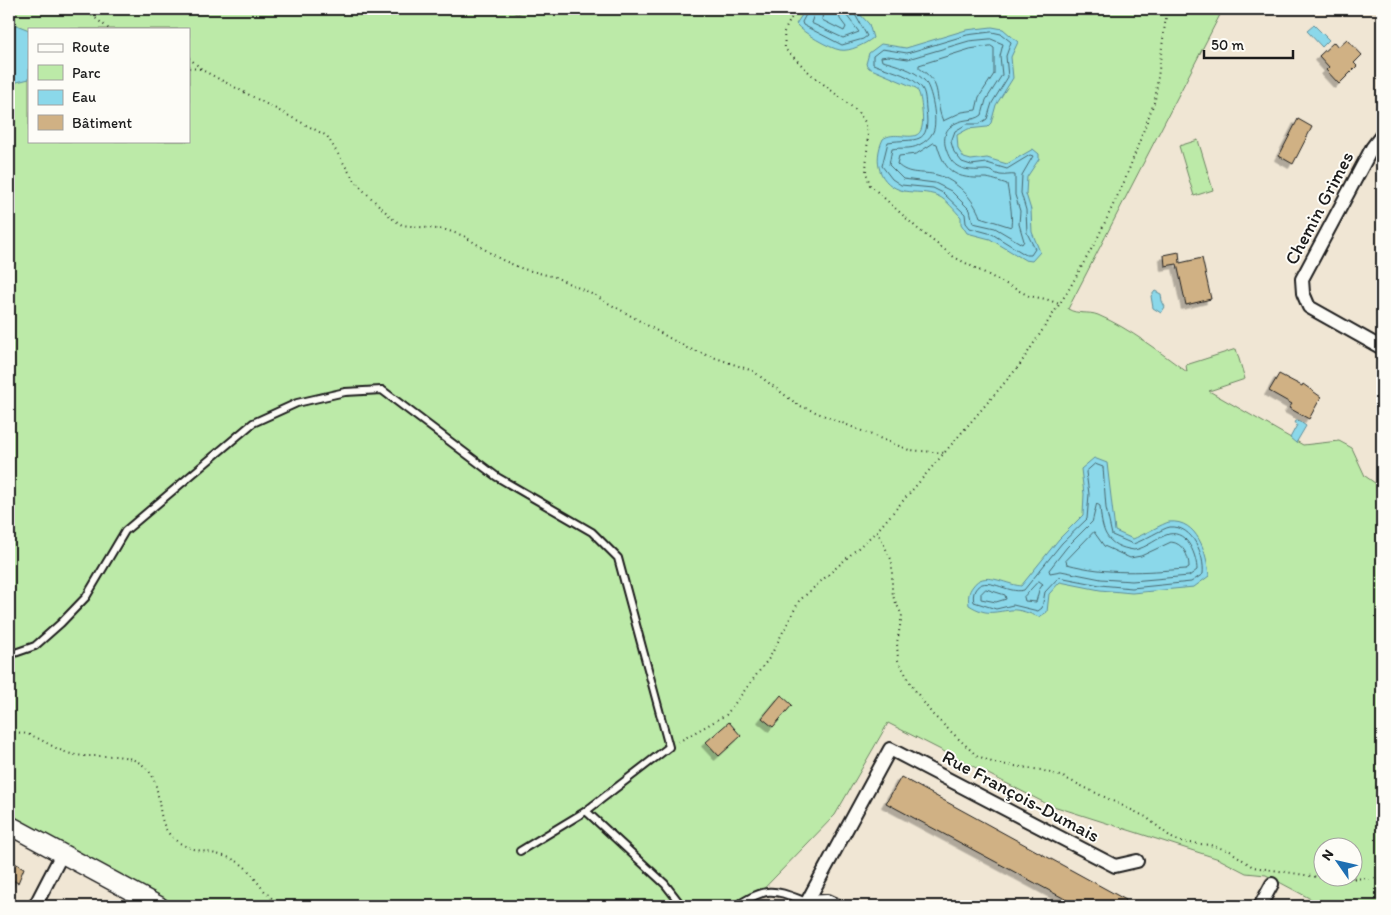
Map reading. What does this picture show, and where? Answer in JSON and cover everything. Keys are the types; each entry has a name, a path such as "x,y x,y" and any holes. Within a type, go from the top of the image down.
{"street":[{"name":"Chemin Grimes","path":"1382,135 1372,148 1302,279 1303,293 1309,307 1382,348"},
{"name":"Rue François-Dumais","path":"809,904 890,748 1115,866 1137,861"},
{"path":"9,826 159,906"},
{"path":"35,906 62,854"},
{"path":"1260,906 1272,884"},
{"path":"809,904 827,901 838,906"}],"lane":[{"path":"9,655 35,646 61,623 86,597 125,531 253,423 297,403 345,392 382,390 497,477 592,532 618,558 669,747 586,811 520,851"},
{"path":"586,811 665,884 682,906"},
{"path":"736,906 754,895 776,890 809,904"}],"path":[{"path":"84,9 108,28"},
{"path":"796,9 784,32 785,49 806,70 857,111 865,122 868,132 866,172 870,185 920,230 954,257 1029,296 1059,304"},
{"path":"669,747 726,715 770,656 799,601 877,531 1019,366 1059,304 1097,239 1125,180 1155,100 1167,9"},
{"path":"190,59 201,69 328,136 352,178 392,219 402,225 446,230 464,236 500,259 523,269 555,277 596,296 688,348 753,371 798,405 909,450 945,453"},
{"path":"190,68 201,69"},
{"path":"877,531 892,561 892,590 902,615 897,643 898,660 912,686 932,714 976,755 994,763 1041,770 1063,777 1146,817 1172,838 1230,851 1253,867 1331,880 1382,878"},
{"path":"9,732 24,732 40,738 69,754 80,756 112,755 138,763 148,770 154,780 161,816 168,831 193,850 230,858 243,865 271,900 284,906"}],"green space":[{"path":"9,9 507,9 517,14 531,9 1223,9 1068,309 1098,315 1122,327 1187,372 1186,365 1236,349 1245,379 1209,391 1303,445 1339,441 1352,448 1365,476 1382,488 1382,906 1324,906 1266,875 1246,873 1219,859 1047,804 888,723 835,815 747,906 179,906 9,815"},
{"path":"1198,140 1213,190 1194,196 1179,146"}],"water":[{"path":"806,9 855,9 869,24 873,38 862,45 848,50 840,50 829,46 810,36 796,24"},
{"path":"9,22 28,30 28,79 9,84"},
{"path":"1314,25 1329,40 1322,47 1307,31"},
{"path":"992,27 1003,29 1018,42 1011,57 1013,78 996,105 991,123 987,127 968,129 957,135 958,149 964,158 971,160 987,158 1007,164 1033,149 1039,154 1039,159 1027,177 1026,194 1031,210 1032,232 1040,252 1032,261 1025,260 990,239 967,233 961,224 961,217 938,196 895,188 883,177 878,163 878,155 883,139 897,135 916,135 920,131 922,124 922,111 920,96 916,88 869,68 866,64 869,53 881,44 906,48 966,30"},
{"path":"1155,291 1161,294 1165,307 1161,313 1153,308 1151,296"},
{"path":"1298,420 1306,426 1296,443 1290,438 1297,425 1295,422"},
{"path":"1094,458 1107,463 1115,531 1133,539 1169,522 1187,526 1194,532 1203,548 1209,576 1194,587 1132,593 1100,590 1060,582 1049,594 1047,612 1039,617 1014,610 985,612 969,605 970,591 978,581 983,579 995,579 1021,586 1059,539 1083,515 1084,494 1081,469"}],"building":[{"path":"1347,39 1362,55 1354,63 1357,66 1339,84 1326,70 1329,67 1319,56 1334,42 1338,47"},
{"path":"1298,119 1312,127 1293,164 1279,156"},
{"path":"1179,252 1180,263 1202,258 1211,299 1186,305 1177,264 1165,266 1164,255"},
{"path":"1279,374 1302,386 1303,384 1321,397 1309,419 1289,408 1292,404 1269,391"},
{"path":"781,695 792,705 773,727 762,718"},
{"path":"729,722 741,736 719,756 706,742"},
{"path":"901,777 1126,900 1122,906 1078,906 886,803"},
{"path":"9,860 24,868 18,883 9,878"}]}
